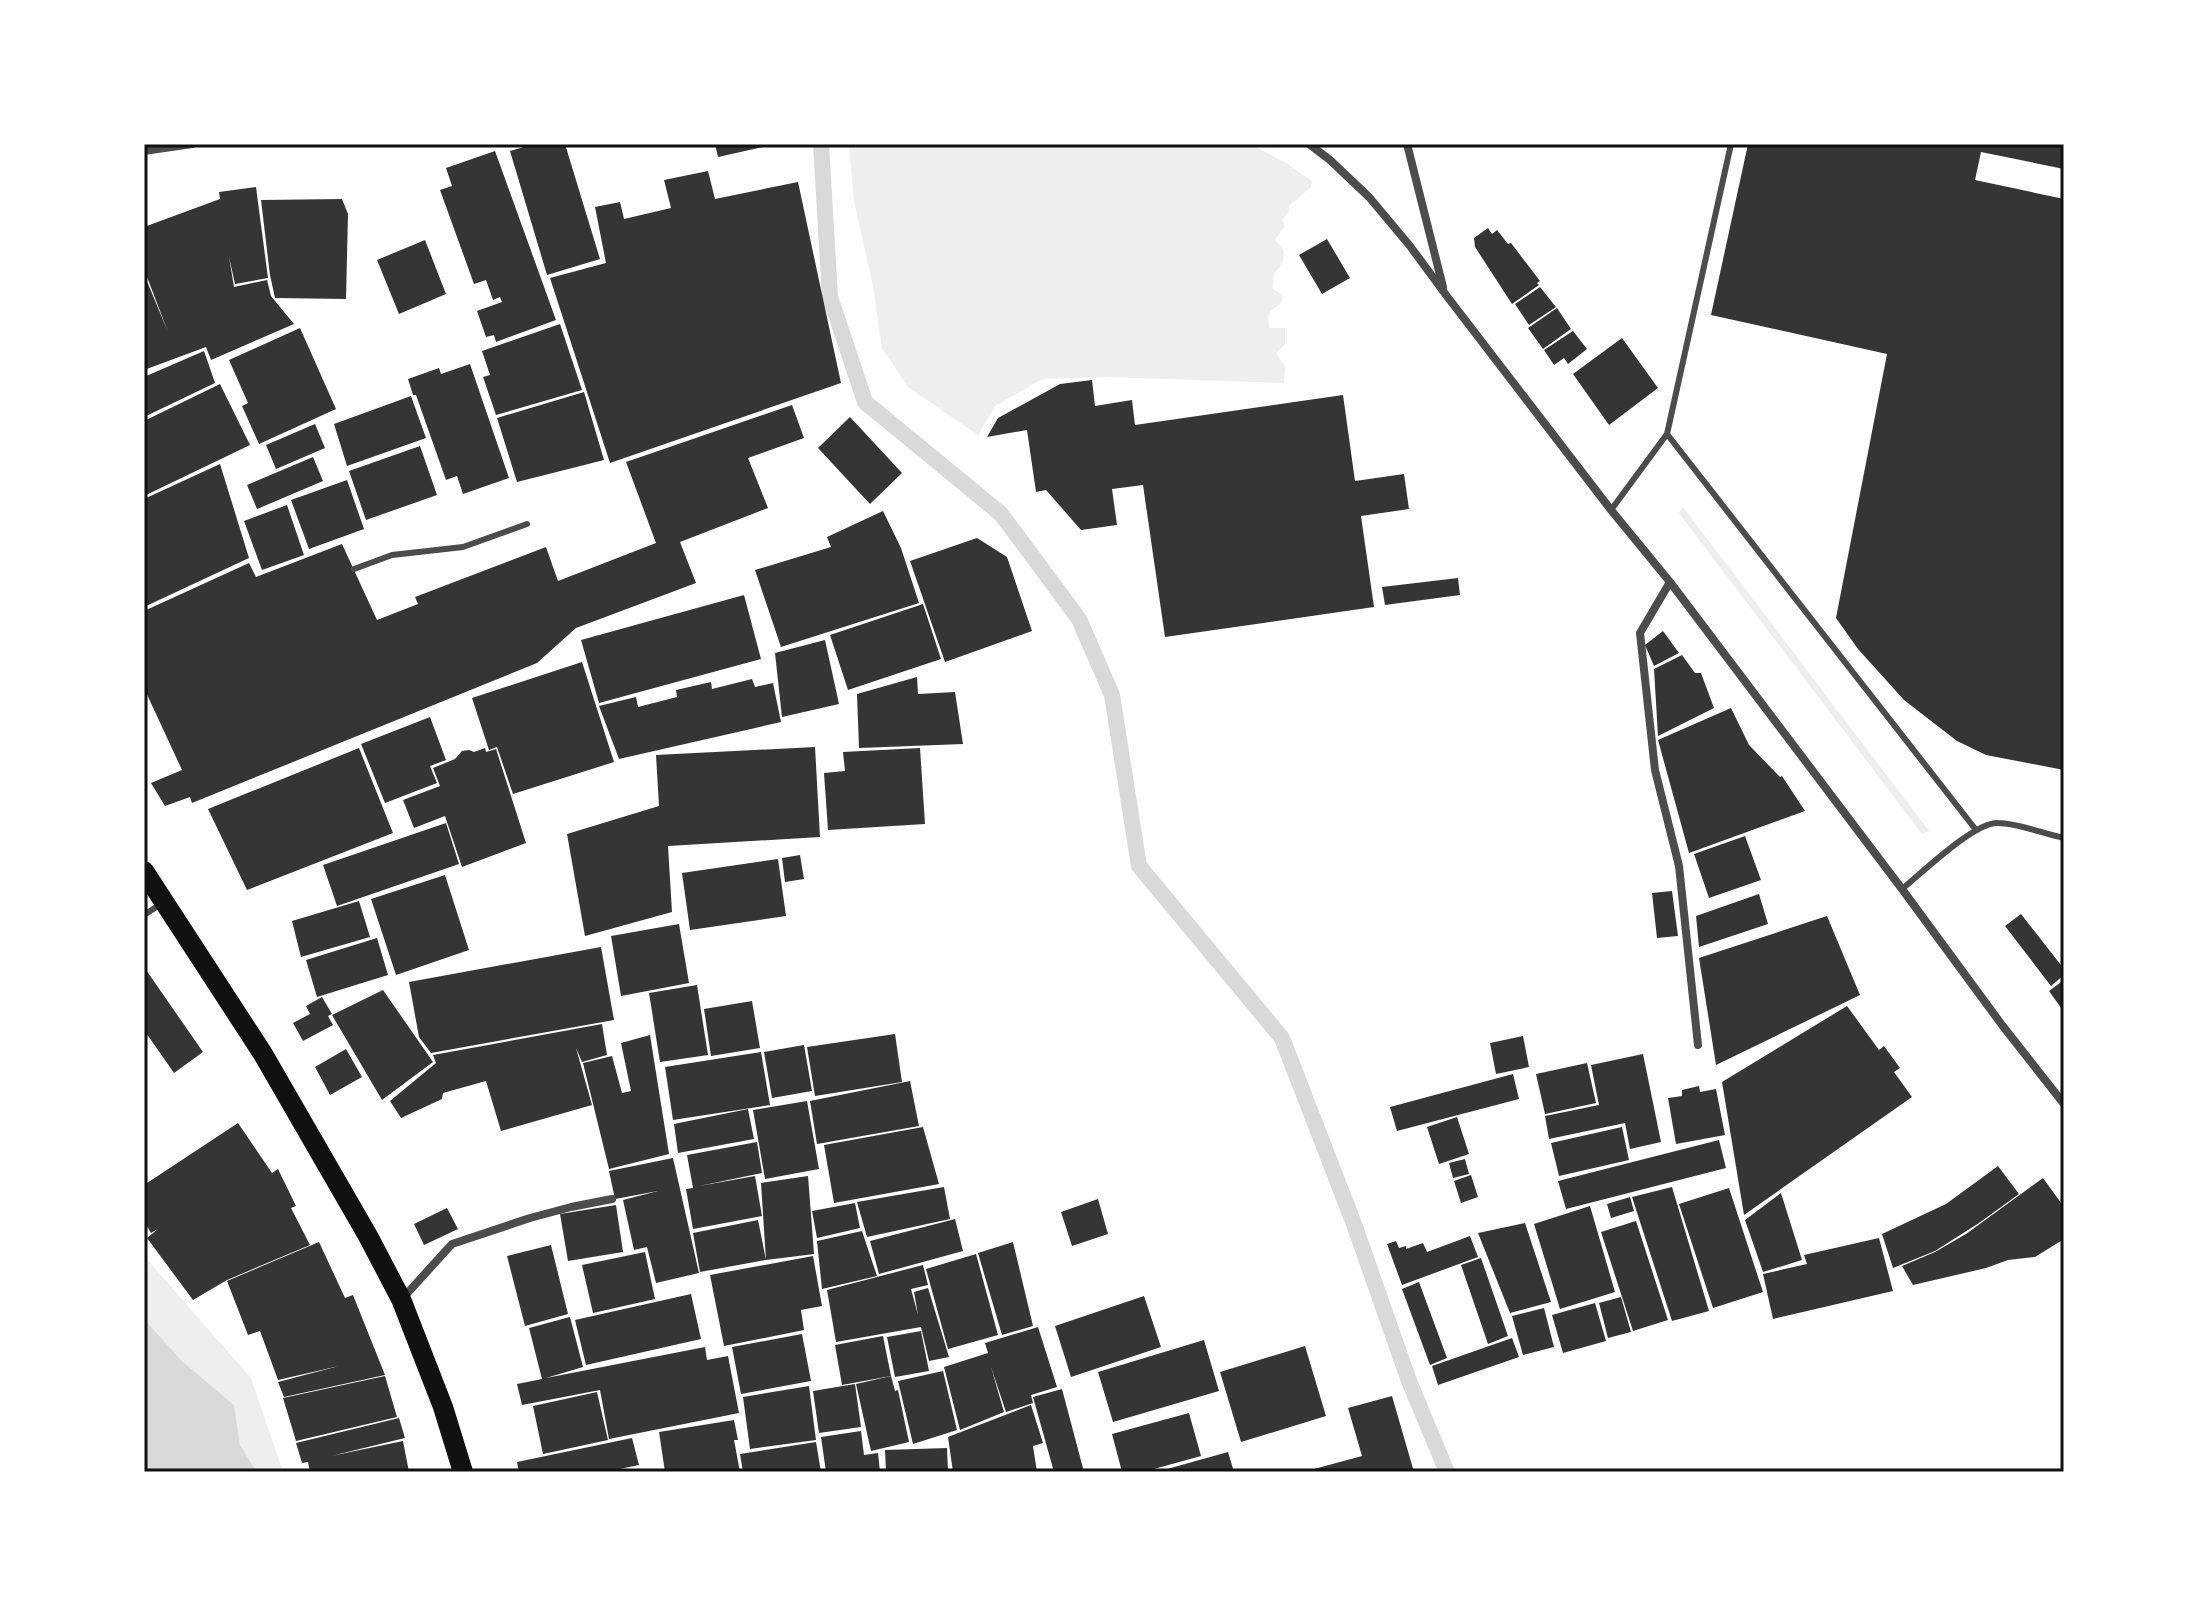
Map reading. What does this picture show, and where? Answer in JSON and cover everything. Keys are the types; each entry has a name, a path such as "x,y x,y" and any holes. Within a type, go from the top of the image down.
{"main road":[{"path":"144,871 263,1054 368,1236 401,1299 443,1407 463,1472"}],"street":[{"path":"144,151 192,144"},
{"path":"1309,144 1369,197 1418,256 1611,510 1670,582 2064,1104"},
{"path":"1407,144 1446,295"},
{"path":"1670,582 1640,633 1655,770 1679,866 1698,1045"},
{"path":"401,1299 452,1244 530,1218 612,1199"}],"lane":[{"path":"1611,510 1667,434 1731,144"},
{"path":"1667,434 1976,830"},
{"path":"354,569 392,555 463,547 527,524"},
{"path":"1902,889 1988,823 2002,823 2064,838"},
{"path":"144,915 165,901"}],"shaded area":[{"path":"849,144 1250,144 1286,163 1312,181 1311,187 1289,206 1282,220 1285,226 1275,240 1282,248 1284,259 1274,273 1273,289 1282,298 1268,316 1269,328 1285,328 1285,345 1276,353 1285,367 1284,383 1108,377 1042,379 995,406 978,435 908,387 882,348 873,286 854,201"},
{"path":"1683,507 1929,831 1922,834 1679,513"},
{"path":"144,1256 251,1378 283,1472 257,1472 240,1445 234,1405 182,1361 144,1319"},
{"path":"144,1319 182,1361 234,1405 240,1445 257,1472 144,1472"}],"building":[{"path":"534,144 565,144 600,259 547,275 510,151"},
{"path":"715,144 772,144 772,145 718,157"},
{"path":"1748,144 2064,144 2064,169 1981,152 1975,180 2064,199 2064,770 1986,755 1957,741 1904,700 1858,649 1836,618 1887,354 1711,315"},
{"path":"495,151 556,320 496,342 494,335 486,337 477,311 502,302 500,297 493,300 486,280 474,284 440,190 452,186 446,168"},
{"path":"708,171 715,199 798,182 841,383 610,463 550,278 606,263 595,207 620,202 624,219 671,208 664,180"},
{"path":"256,187 268,278 235,284 229,257 234,287 267,280 271,296 294,324 211,360 206,347 144,370 144,274 168,332 144,269 144,227 220,199 219,192"},
{"path":"342,199 348,214 346,299 275,298 261,200"},
{"path":"1488,228 1492,234 1497,230 1508,244 1511,243 1540,281 1537,283 1539,285 1512,304 1475,247 1474,238"},
{"path":"1327,239 1350,278 1322,294 1299,255"},
{"path":"425,240 446,294 399,314 377,260"},
{"path":"1540,287 1556,307 1529,325 1515,304"},
{"path":"1557,308 1571,329 1543,349 1528,328"},
{"path":"560,324 582,390 496,415 483,377 490,375 482,351"},
{"path":"300,328 336,409 259,444 242,406 248,403 229,360"},
{"path":"1573,331 1587,349 1568,364 1564,358 1554,365 1544,350"},
{"path":"1622,338 1658,388 1609,425 1573,374"},
{"path":"204,351 215,383 144,417 144,377"},
{"path":"470,364 509,478 463,494 457,476 446,480 408,379 439,368 441,374"},
{"path":"1092,380 1095,406 1132,400 1135,425 1343,395 1355,481 1404,474 1409,509 1361,516 1374,607 1165,637 1143,485 1112,489 1117,525 1081,530 1046,490 1036,492 1027,430 987,437 998,418 1060,384"},
{"path":"220,384 250,445 144,496 144,421"},
{"path":"584,392 604,460 517,482 497,418"},
{"path":"411,396 426,438 347,466 334,424"},
{"path":"792,405 804,438 748,458 768,508 680,542 696,583 576,628 537,663 192,803 190,797 165,806 151,783 182,770 144,688 144,611 249,563 256,577 342,544 377,620 418,604 415,597 546,547 558,581 656,543 626,462"},
{"path":"850,417 902,473 870,504 818,448"},
{"path":"315,424 325,448 276,469 266,445"},
{"path":"420,446 437,495 366,520 349,471"},
{"path":"313,457 323,481 257,509 247,485"},
{"path":"220,464 249,558 144,607 144,499"},
{"path":"347,480 364,529 309,549 291,500"},
{"path":"287,505 304,555 262,570 244,521"},
{"path":"883,511 901,548 919,603 781,647 755,570 831,547 827,537"},
{"path":"977,538 1007,557 1032,631 945,662 910,561"},
{"path":"1458,578 1460,595 1385,605 1382,587"},
{"path":"744,595 761,659 599,703 581,640"},
{"path":"923,604 941,659 848,690 830,635"},
{"path":"1663,631 1679,653 1654,666 1645,645"},
{"path":"825,640 839,704 782,717 775,653"},
{"path":"1682,655 1695,673 1701,673 1714,708 1658,736 1654,669"},
{"path":"582,662 614,762 513,794 497,747 489,750 472,698"},
{"path":"917,677 918,694 955,692 963,744 859,748 857,694"},
{"path":"752,679 755,687 773,683 781,722 619,759 599,706 636,697 638,707 677,697 676,690 711,682 712,689"},
{"path":"1731,708 1749,745 1782,776 1805,811 1689,853 1658,740"},
{"path":"430,717 446,760 430,766 437,783 385,803 361,744"},
{"path":"815,747 820,837 668,846 672,912 585,936 567,834 659,806 656,755"},
{"path":"359,748 393,833 247,890 208,809"},
{"path":"485,748 486,752 496,749 526,843 462,867 445,816 414,828 403,800 440,786 433,768 455,759 462,751 474,752"},
{"path":"920,748 925,824 828,830 824,773 845,771 843,752"},
{"path":"446,823 459,864 337,906 323,865"},
{"path":"1745,836 1761,880 1709,898 1694,854"},
{"path":"800,855 804,879 785,882 782,858"},
{"path":"778,859 786,916 690,930 682,873"},
{"path":"445,875 469,950 396,975 371,899"},
{"path":"1672,891 1678,936 1657,938 1652,893"},
{"path":"1759,894 1768,924 1699,947 1696,916"},
{"path":"359,901 370,937 301,957 292,921"},
{"path":"2021,914 2064,969 2064,975 2051,986 2005,926"},
{"path":"1827,916 1860,995 1716,1065 1699,958"},
{"path":"679,924 689,983 621,996 611,936"},
{"path":"377,938 388,975 317,997 306,960"},
{"path":"601,947 614,1020 431,1053 419,1037 409,982"},
{"path":"144,967 203,1052 174,1073 144,1030"},
{"path":"2064,980 2064,1012 2049,991"},
{"path":"697,985 708,1055 660,1062 649,993"},
{"path":"383,990 433,1062 382,1100 332,1015"},
{"path":"322,997 332,1014 328,1016 333,1025 303,1041 293,1023 310,1014 306,1006"},
{"path":"752,1001 760,1048 711,1056 704,1009"},
{"path":"1847,1006 1879,1050 1884,1046 1900,1068 1894,1072 1912,1097 1744,1215 1722,1082"},
{"path":"602,1024 607,1055 582,1062 576,1048 592,1105 501,1131 486,1081 443,1093 442,1099 401,1118 390,1101 436,1063 433,1055"},
{"path":"895,1034 902,1082 815,1096 807,1047"},
{"path":"650,1035 669,1154 609,1169 583,1063 612,1056 622,1093 631,1091 621,1043"},
{"path":"1523,1036 1529,1067 1496,1074 1490,1043"},
{"path":"804,1045 812,1091 772,1098 764,1052"},
{"path":"346,1049 362,1077 330,1095 315,1067"},
{"path":"761,1052 770,1105 673,1120 665,1067"},
{"path":"1643,1054 1661,1142 1630,1149 1625,1123 1549,1139 1545,1116 1599,1105 1591,1065"},
{"path":"1587,1063 1596,1103 1545,1114 1536,1074"},
{"path":"1513,1074 1519,1099 1397,1131 1390,1107"},
{"path":"910,1081 919,1126 817,1144 810,1101"},
{"path":"1699,1086 1700,1092 1716,1089 1725,1135 1676,1144 1668,1098 1682,1096 1682,1090"},
{"path":"807,1101 819,1169 765,1179 753,1110"},
{"path":"748,1109 754,1139 678,1153 674,1124"},
{"path":"1457,1117 1469,1154 1439,1164 1427,1127"},
{"path":"238,1123 272,1173 278,1169 296,1206 291,1208 310,1245 227,1280 193,1300 147,1238 158,1229 151,1233 144,1221 144,1185"},
{"path":"923,1127 939,1184 834,1203 824,1145"},
{"path":"1622,1127 1629,1160 1559,1176 1551,1143"},
{"path":"1719,1140 1726,1168 1566,1209 1558,1181"},
{"path":"757,1142 762,1173 699,1186 755,1176 762,1216 693,1229 686,1189 693,1188 687,1155"},
{"path":"673,1158 699,1273 656,1283 647,1247 634,1250 623,1200 658,1191 615,1199 609,1171"},
{"path":"1465,1159 1469,1174 1453,1178 1449,1163"},
{"path":"1998,1166 2019,1194 1935,1251 1893,1268 1882,1234 1946,1204"},
{"path":"1471,1175 1478,1197 1461,1203 1454,1181"},
{"path":"808,1176 814,1254 766,1260 761,1183"},
{"path":"2043,1178 2064,1207 2064,1239 2035,1257 2008,1260 1913,1285 1902,1266 1966,1234"},
{"path":"944,1187 950,1219 867,1237 857,1202"},
{"path":"1672,1187 1709,1311 1672,1321 1632,1197"},
{"path":"1729,1188 1763,1292 1713,1308 1679,1204"},
{"path":"1781,1193 1802,1260 1763,1272 1745,1220"},
{"path":"1630,1197 1634,1211 1611,1218 1607,1204"},
{"path":"1098,1199 1108,1234 1072,1246 1061,1212"},
{"path":"855,1203 860,1228 817,1238 812,1211"},
{"path":"616,1205 623,1252 568,1261 560,1214"},
{"path":"1590,1206 1615,1292 1560,1309 1534,1224"},
{"path":"447,1208 458,1229 424,1245 414,1224"},
{"path":"955,1219 963,1251 879,1274 870,1241"},
{"path":"758,1220 766,1260 700,1272 693,1233"},
{"path":"1636,1221 1668,1320 1633,1331 1601,1232"},
{"path":"1525,1223 1551,1302 1510,1313 1478,1233"},
{"path":"862,1231 877,1276 822,1289 817,1241"},
{"path":"1470,1236 1478,1257 1402,1285 1387,1244 1396,1241 1399,1248 1406,1246 1406,1249 1423,1243 1427,1252"},
{"path":"1879,1238 1893,1291 1773,1319 1763,1274 1807,1264 1804,1255"},
{"path":"319,1242 345,1298 353,1295 385,1375 284,1397 278,1382 339,1366 278,1380 260,1331 248,1335 227,1281"},
{"path":"1013,1242 1033,1326 1002,1335 978,1253"},
{"path":"551,1245 568,1314 525,1326 507,1256"},
{"path":"645,1252 655,1299 593,1313 582,1265"},
{"path":"976,1254 998,1335 948,1349 926,1269"},
{"path":"813,1256 822,1306 801,1310 804,1330 724,1346 710,1275"},
{"path":"1481,1258 1508,1336 1488,1344 1461,1265"},
{"path":"923,1265 928,1285 911,1289 918,1315 914,1292 928,1288 949,1357 929,1361 921,1327 836,1342 827,1290"},
{"path":"1419,1282 1447,1358 1430,1365 1402,1289"},
{"path":"691,1294 701,1339 586,1365 575,1320"},
{"path":"1144,1296 1161,1347 1071,1377 1055,1326"},
{"path":"1621,1297 1631,1332 1608,1338 1599,1303"},
{"path":"1595,1303 1606,1341 1563,1353 1552,1315"},
{"path":"1544,1308 1554,1347 1523,1355 1512,1316"},
{"path":"570,1317 583,1367 546,1378 705,1347 707,1360 728,1356 739,1413 609,1439 600,1390 522,1405 517,1384 542,1379 529,1328"},
{"path":"1038,1327 1057,1387 1031,1395 1033,1403 1006,1412 991,1367 1004,1412 960,1430 944,1367 988,1353 985,1343"},
{"path":"921,1331 929,1371 895,1377 887,1337"},
{"path":"802,1334 811,1381 741,1394 732,1347"},
{"path":"883,1336 891,1376 842,1385 835,1345"},
{"path":"1512,1338 1519,1357 1438,1385 1432,1366"},
{"path":"1204,1340 1219,1391 1113,1422 1098,1372"},
{"path":"1305,1346 1326,1416 1241,1442 1220,1372"},
{"path":"943,1371 957,1430 913,1444 898,1381"},
{"path":"385,1376 397,1417 296,1441 283,1398"},
{"path":"891,1376 895,1391 898,1390 909,1442 871,1451 856,1384"},
{"path":"855,1384 861,1427 819,1433 813,1391"},
{"path":"809,1386 816,1440 750,1449 743,1397"},
{"path":"1062,1389 1084,1472 1054,1472 1033,1397"},
{"path":"597,1392 608,1440 543,1454 533,1406"},
{"path":"1392,1396 1414,1472 1303,1472 1362,1456 1348,1408"},
{"path":"1031,1405 1043,1443 1033,1446 1037,1472 953,1472 948,1437"},
{"path":"1189,1413 1201,1456 1143,1472 1122,1472 1112,1434"},
{"path":"399,1418 405,1438 331,1456 403,1441 409,1472 310,1472 308,1462 302,1463 296,1443"},
{"path":"734,1420 740,1472 665,1472 659,1432"},
{"path":"861,1431 864,1455 878,1453 880,1472 826,1472 821,1437"},
{"path":"632,1438 639,1465 605,1472 519,1472 517,1462"},
{"path":"816,1442 821,1472 743,1472 740,1454"},
{"path":"947,1448 948,1472 886,1472 885,1450"},
{"path":"1228,1452 1234,1472 1160,1472 1160,1471"}],"waterway":[{"path":"821,144 830,297 865,402 1001,514 1079,619 1112,695 1139,866 1282,1038 1354,1224 1409,1381 1447,1472"}]}
